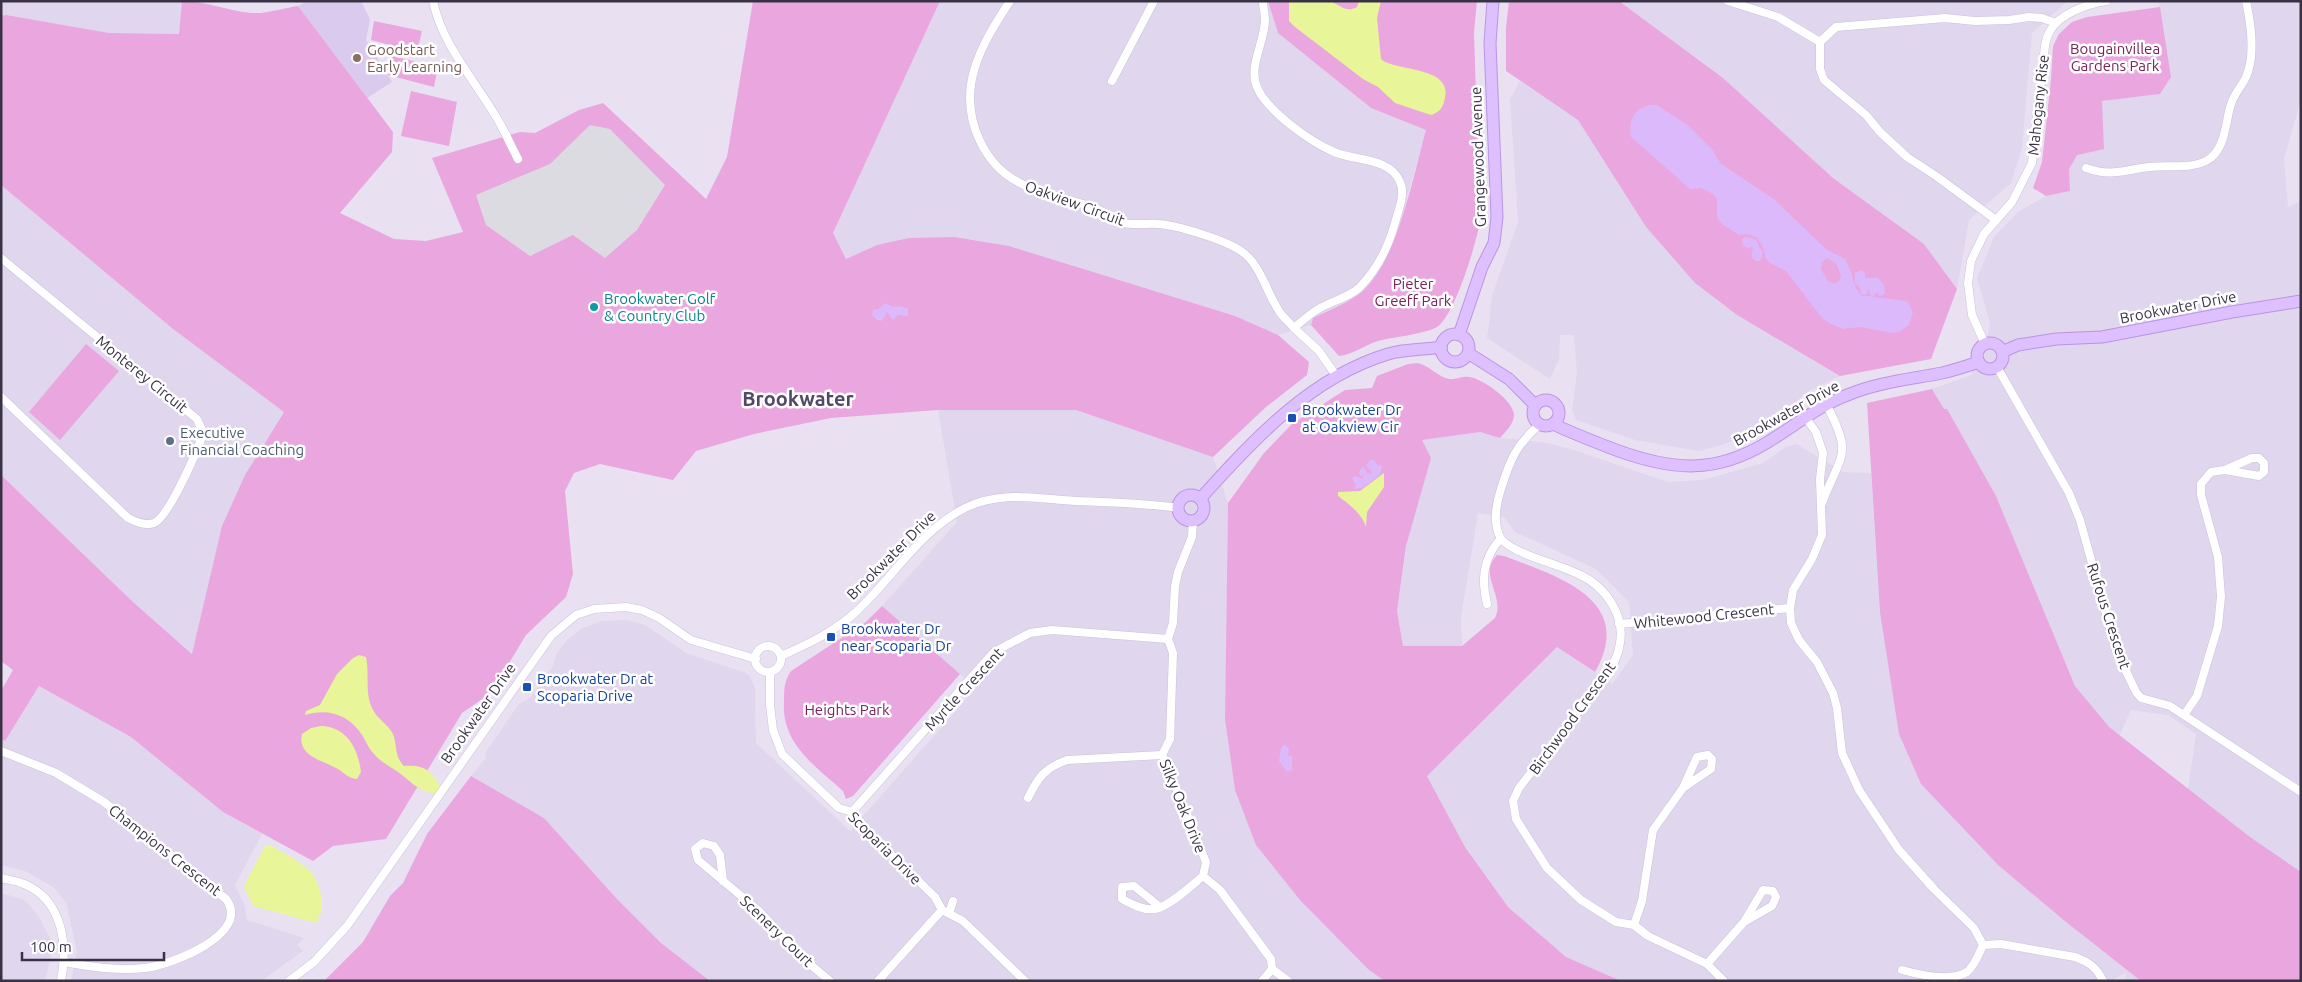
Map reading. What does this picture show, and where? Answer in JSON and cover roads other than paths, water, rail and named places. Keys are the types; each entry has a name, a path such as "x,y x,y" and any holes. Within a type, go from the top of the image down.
{"street":[{"path":"433,1 458,62 495,114 518,159"},
{"name":"Oakview Circuit","path":"1010,1 990,30 976,63 970,86 969,107 976,132 984,149 996,165 1019,183 1041,192 1095,208 1120,222 1158,224 1174,227 1227,243 1242,251 1255,266 1282,314 1319,351 1337,377"},
{"path":"1112,81 1154,1"},
{"path":"1263,1 1265,21 1256,66 1256,84 1262,98 1300,132 1334,153 1373,162 1396,174 1402,189 1391,235 1381,259 1370,276 1356,290 1321,308 1294,328"},
{"name":"Grangewood Avenue","path":"1459,335 1482,267 1494,243 1497,217 1490,43 1493,1"},
{"path":"1728,1 1778,17 1820,42"},
{"path":"1996,220 1906,157 1880,132 1866,115 1824,80 1820,69 1820,42 1836,27 1909,20 1946,18 1975,21 2009,20 2029,17 2042,18 2056,23 2091,3 2106,1"},
{"path":"2086,168 2102,174 2150,167 2190,165 2206,161 2216,153 2225,133 2232,101 2247,75 2252,33 2246,1"},
{"name":"Mahogany Rise","path":"1985,344 1972,315 1968,284 1971,261 1984,234 2012,202 2032,163 2045,46 2050,31 2056,23"},
{"name":"Monterey Circuit","path":"1,258 197,419 202,430 202,436 166,513 154,523 145,524 128,518 1,397"},
{"name":"Brookwater Drive","path":"2002,352 2018,345 2056,339 2102,337 2301,301"},
{"path":"1201,498 1281,416 1337,377 1391,353 1441,347 1447,338 1459,335 1466,340 1468,353 1508,379 1535,406"},
{"path":"1985,344 1993,344 2002,352 2002,360 1996,367 1985,368 1979,362 1977,354 1985,344"},
{"path":"1441,347 1445,357 1453,362 1462,360 1468,353"},
{"name":"Brookwater Drive","path":"1553,424 1576,436 1642,460 1673,466 1700,467 1725,462 1749,453 1826,404 1870,387 1945,372 1979,362"},
{"name":"Rufous Crescent","path":"1996,367 2069,493 2080,520 2116,650 2136,692 2141,698 2160,702 2184,715 2301,792"},
{"path":"1544,400 1556,404 1558,417 1553,424 1546,427 1539,425 1533,418 1535,406 1544,400"},
{"path":"1821,507 1830,481 1842,462 1843,453 1842,437 1826,404"},
{"path":"1804,417 1821,442 1822,535 1819,546 1793,590 1790,608 1792,623 1799,640 1817,662 1833,693 1842,752 1859,790 1899,850 1934,889 1974,928 1983,945"},
{"path":"1487,604 1483,585 1488,556 1500,539 1496,524 1497,500 1508,465 1518,445 1539,425"},
{"path":"2184,715 2197,696 2218,626 2221,597 2218,557 2201,495 2201,484 2211,472 2225,470 2252,458 2259,458 2264,463 2264,472 2259,476 2225,470"},
{"name":"Brookwater Drive","path":"781,656 811,643 838,627 858,611 935,528 964,508 983,501 1022,495 1178,508"},
{"path":"1194,495 1201,498 1204,506 1203,514 1193,520 1182,517 1178,508 1180,501 1186,496 1194,495"},
{"name":"Silky Oak Drive","path":"1193,520 1192,537 1178,572 1173,623 1168,639 1173,653 1170,738 1162,755 1170,768 1206,862 1203,876"},
{"name":"Birchwood Crescent","path":"1500,539 1513,548 1580,574 1595,584 1606,595 1617,613 1619,624 1620,647 1611,669 1520,788 1513,801 1513,809 1525,834 1548,868 1581,900 1616,922 1634,925 1648,936 1707,964 1724,981"},
{"name":"Brookwater Drive","path":"289,981 314,962 347,926 551,636 576,616 594,609 612,606 642,610 659,618 691,640 756,659 761,670 770,672"},
{"name":"Whitewood Crescent","path":"1619,624 1790,608"},
{"name":"Myrtle Crescent","path":"852,812 994,652 1010,641 1030,632 1052,630 1168,639"},
{"path":"756,659 761,649 769,646 776,649 781,656 779,667 770,672"},
{"name":"Scoparia Drive","path":"770,672 770,705 773,730 782,754 839,808 852,812 873,837 934,897 945,912 963,921 1025,981"},
{"name":"Champions Crescent","path":"1,751 56,773 104,802 230,904 231,917 228,926 220,935 187,955 147,968 120,969 64,962"},
{"path":"1028,798 1037,779 1053,766 1067,760 1162,755"},
{"path":"1634,925 1642,901 1653,830 1683,788 1697,757 1708,755 1712,759 1711,769 1683,788"},
{"name":"Scenery Court","path":"723,881 720,854 714,846 703,843 695,849 698,860 723,881 758,910 805,960 830,981"},
{"path":"1160,907 1134,886 1122,887 1122,899 1136,906 1155,910 1160,907 1203,876 1220,890 1271,959 1272,969 1262,981"},
{"path":"1,878 24,884 38,892 49,904 61,924 65,947 61,981"},
{"path":"1707,964 1744,922 1763,890 1773,891 1776,897 1772,906 1744,922"},
{"path":"878,981 945,912 953,901"},
{"path":"1983,945 2001,944 2075,957 2086,961 2097,969 2103,981"},
{"path":"1902,970 1931,978 1955,978 1966,973 1976,961 1983,945"},
{"path":"1272,969 1288,981"}],"place":[{"name":"Goodstart Early Learning","path":"357,58"},
{"name":"Brookwater Golf & Country Club","path":"594,307"},
{"name":"Brookwater Dr at Oakview Cir","path":"1292,418"},
{"name":"Executive Financial Coaching","path":"170,441"},
{"name":"Brookwater Dr near Scoparia Dr","path":"831,637"},
{"name":"Brookwater Dr at Scoparia Drive","path":"527,687"}],"district":[{"name":"Brookwater","path":"798,398"}],"park label":[{"name":"Bougainvillea Gardens Park","path":"2115,56"},
{"name":"Pieter Greeff Park","path":"1413,292"},
{"name":"Heights Park","path":"847,709"}]}
